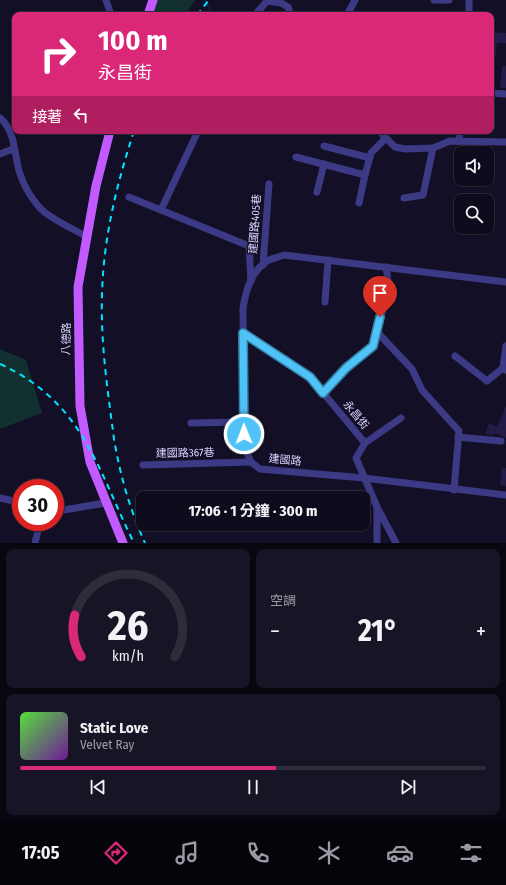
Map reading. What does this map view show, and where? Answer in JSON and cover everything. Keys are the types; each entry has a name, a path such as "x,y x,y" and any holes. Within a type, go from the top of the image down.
{"main road":[{"path":"149,12 152,0"},
{"name":"八德路","path":"109,134 96,186 78,287 80,406 90,462 105,503 123,543"}],"street":[{"path":"106,0 110,12"},
{"path":"349,12 355,0"},
{"path":"434,0 449,0"},
{"path":"469,0 469,12"},
{"path":"258,12 267,1 281,3 288,7 290,12"},
{"path":"494,93 506,94"},
{"path":"0,118 7,124 12,136 13,149 20,176 29,193 41,210 87,237"},
{"path":"161,210 197,134"},
{"path":"382,134 395,147 405,150 433,148 450,142 459,141 506,142"},
{"path":"459,141 460,134"},
{"path":"359,203 371,153 386,138"},
{"path":"324,146 370,158"},
{"path":"404,198 423,195 433,148"},
{"path":"0,154 13,149"},
{"path":"296,157 365,175"},
{"path":"316,192 324,164"},
{"name":"建國路405巷","path":"263,265 269,184"},
{"path":"129,197 249,246 251,281"},
{"path":"251,462 244,446 243,309 245,294 251,281 268,260 284,255 506,282"},
{"path":"325,302 328,260"},
{"path":"323,393 346,368 373,346 389,287 386,267"},
{"path":"376,332 412,369 422,390 459,431 454,490"},
{"name":"永昌街","path":"243,333 310,377 365,443 356,458 377,507 396,543"},
{"path":"455,356 487,381 504,370 506,346"},
{"path":"365,443 401,418"},
{"path":"192,423 243,422"},
{"path":"458,437 501,440"},
{"name":"建國路367巷","path":"143,465 251,462"},
{"name":"建國路","path":"251,462 260,469 364,478 454,490 506,495"},
{"path":"0,498 12,501"},
{"path":"64,510 105,503"},
{"path":"377,507 377,543"},
{"path":"36,543 38,531"}],"green space":[{"path":"155,0 195,0 187,12 153,12"},
{"path":"0,349 26,360 42,413 0,429"}],"building":[{"path":"494,32 506,33 506,43 497,43 495,60"},
{"path":"502,66 506,66 506,88 500,88"},
{"path":"506,406 506,438 495,433 494,435 485,434 489,423 497,427"},
{"path":"502,468 506,468 506,486 500,485"}],"waterway":[{"path":"205,0 211,12"}],"railway":[{"path":"199,12 209,0"},
{"path":"133,134 109,225 103,272 102,321 106,380 116,452 130,505 145,543"},
{"path":"0,364 28,380 51,397 69,418 97,463 134,543"}],"route":[{"path":"244,434 243,333 310,377 323,393 346,368 373,346 380,317"}]}
